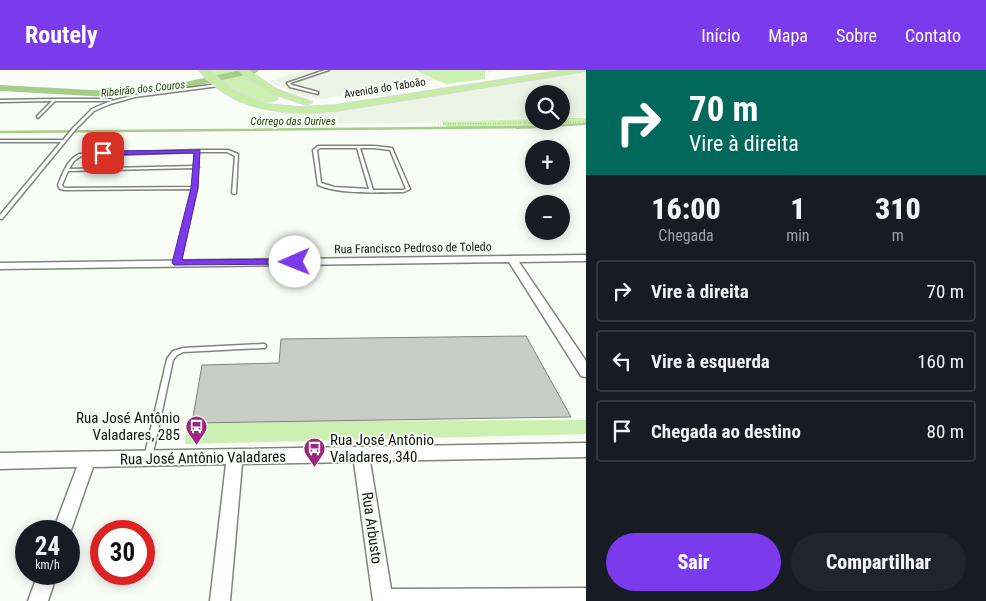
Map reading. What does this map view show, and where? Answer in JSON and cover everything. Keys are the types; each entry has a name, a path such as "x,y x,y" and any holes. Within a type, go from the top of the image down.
{"main road":[{"name":"Avenida do Taboão","path":"242,70 250,77 282,95 308,102 340,104 564,70"},
{"name":"Avenida do Taboão","path":"205,72 217,84 241,100 286,109 323,110 581,70"},
{"path":"268,105 279,101 282,95"}],"street":[{"name":"Rua Francisco Pedroso de Toledo","path":"0,266 586,258"},
{"path":"512,259 586,372"},
{"name":"Rua José Antônio Valadares","path":"0,461 148,460 586,450"},
{"name":"Rua Arbusto","path":"361,454 383,600"},
{"path":"220,601 234,458"},
{"path":"66,520 87,461"},
{"path":"38,601 43,585"},
{"path":"383,600 586,598"}],"lane":[{"path":"317,93 291,86 288,83 328,70"},
{"path":"0,101 118,100 217,84"},
{"path":"38,117 55,100"},
{"path":"0,218 74,129 93,110 118,100"},
{"path":"0,141 64,141"},
{"path":"338,143 345,147"},
{"path":"358,147 372,190"},
{"path":"358,147 391,149 408,187 404,191 372,190 326,188 319,184 315,149 358,147"},
{"path":"177,263 195,188 198,151"},
{"path":"195,188 61,188 60,185 66,170 75,156 84,154 228,151 237,155 234,193"},
{"path":"66,170 197,168"},
{"path":"148,460 170,359 175,353 182,350 262,346"}],"path":[{"path":"438,124 586,122"}],"shaded area":[{"path":"307,70 502,70 322,99 302,96 268,81"},
{"path":"586,70 586,117 570,117 570,85 525,85 525,118 428,123 305,124 275,111 303,112"}],"green space":[{"path":"209,70 237,70 279,99 273,102 259,103 244,99 226,88"},
{"path":"415,70 485,70 485,79 446,84"},
{"path":"570,118 586,118 586,124 570,125"},
{"path":"525,119 525,127 446,127 441,122"},
{"path":"586,420 586,434 185,444 187,421"}],"building":[{"path":"526,336 571,417 192,423 202,365 279,363 281,339"}],"waterway":[{"name":"Ribeirão dos Couros","path":"0,88 110,94 190,84 255,70"},
{"name":"Córrego das Ourives","path":"570,125 586,124"},
{"name":"Córrego das Ourives","path":"0,132 525,127"},
{"name":"Córrego das Ourives","path":"517,128 525,128"}],"place":[{"name":"Rua José Antônio Valadares, 285","path":"196,446"},
{"name":"Rua José Antônio Valadares, 340","path":"314,468"}],"route":[{"path":"103,153 198,151 195,188 177,263 295,262"}]}
